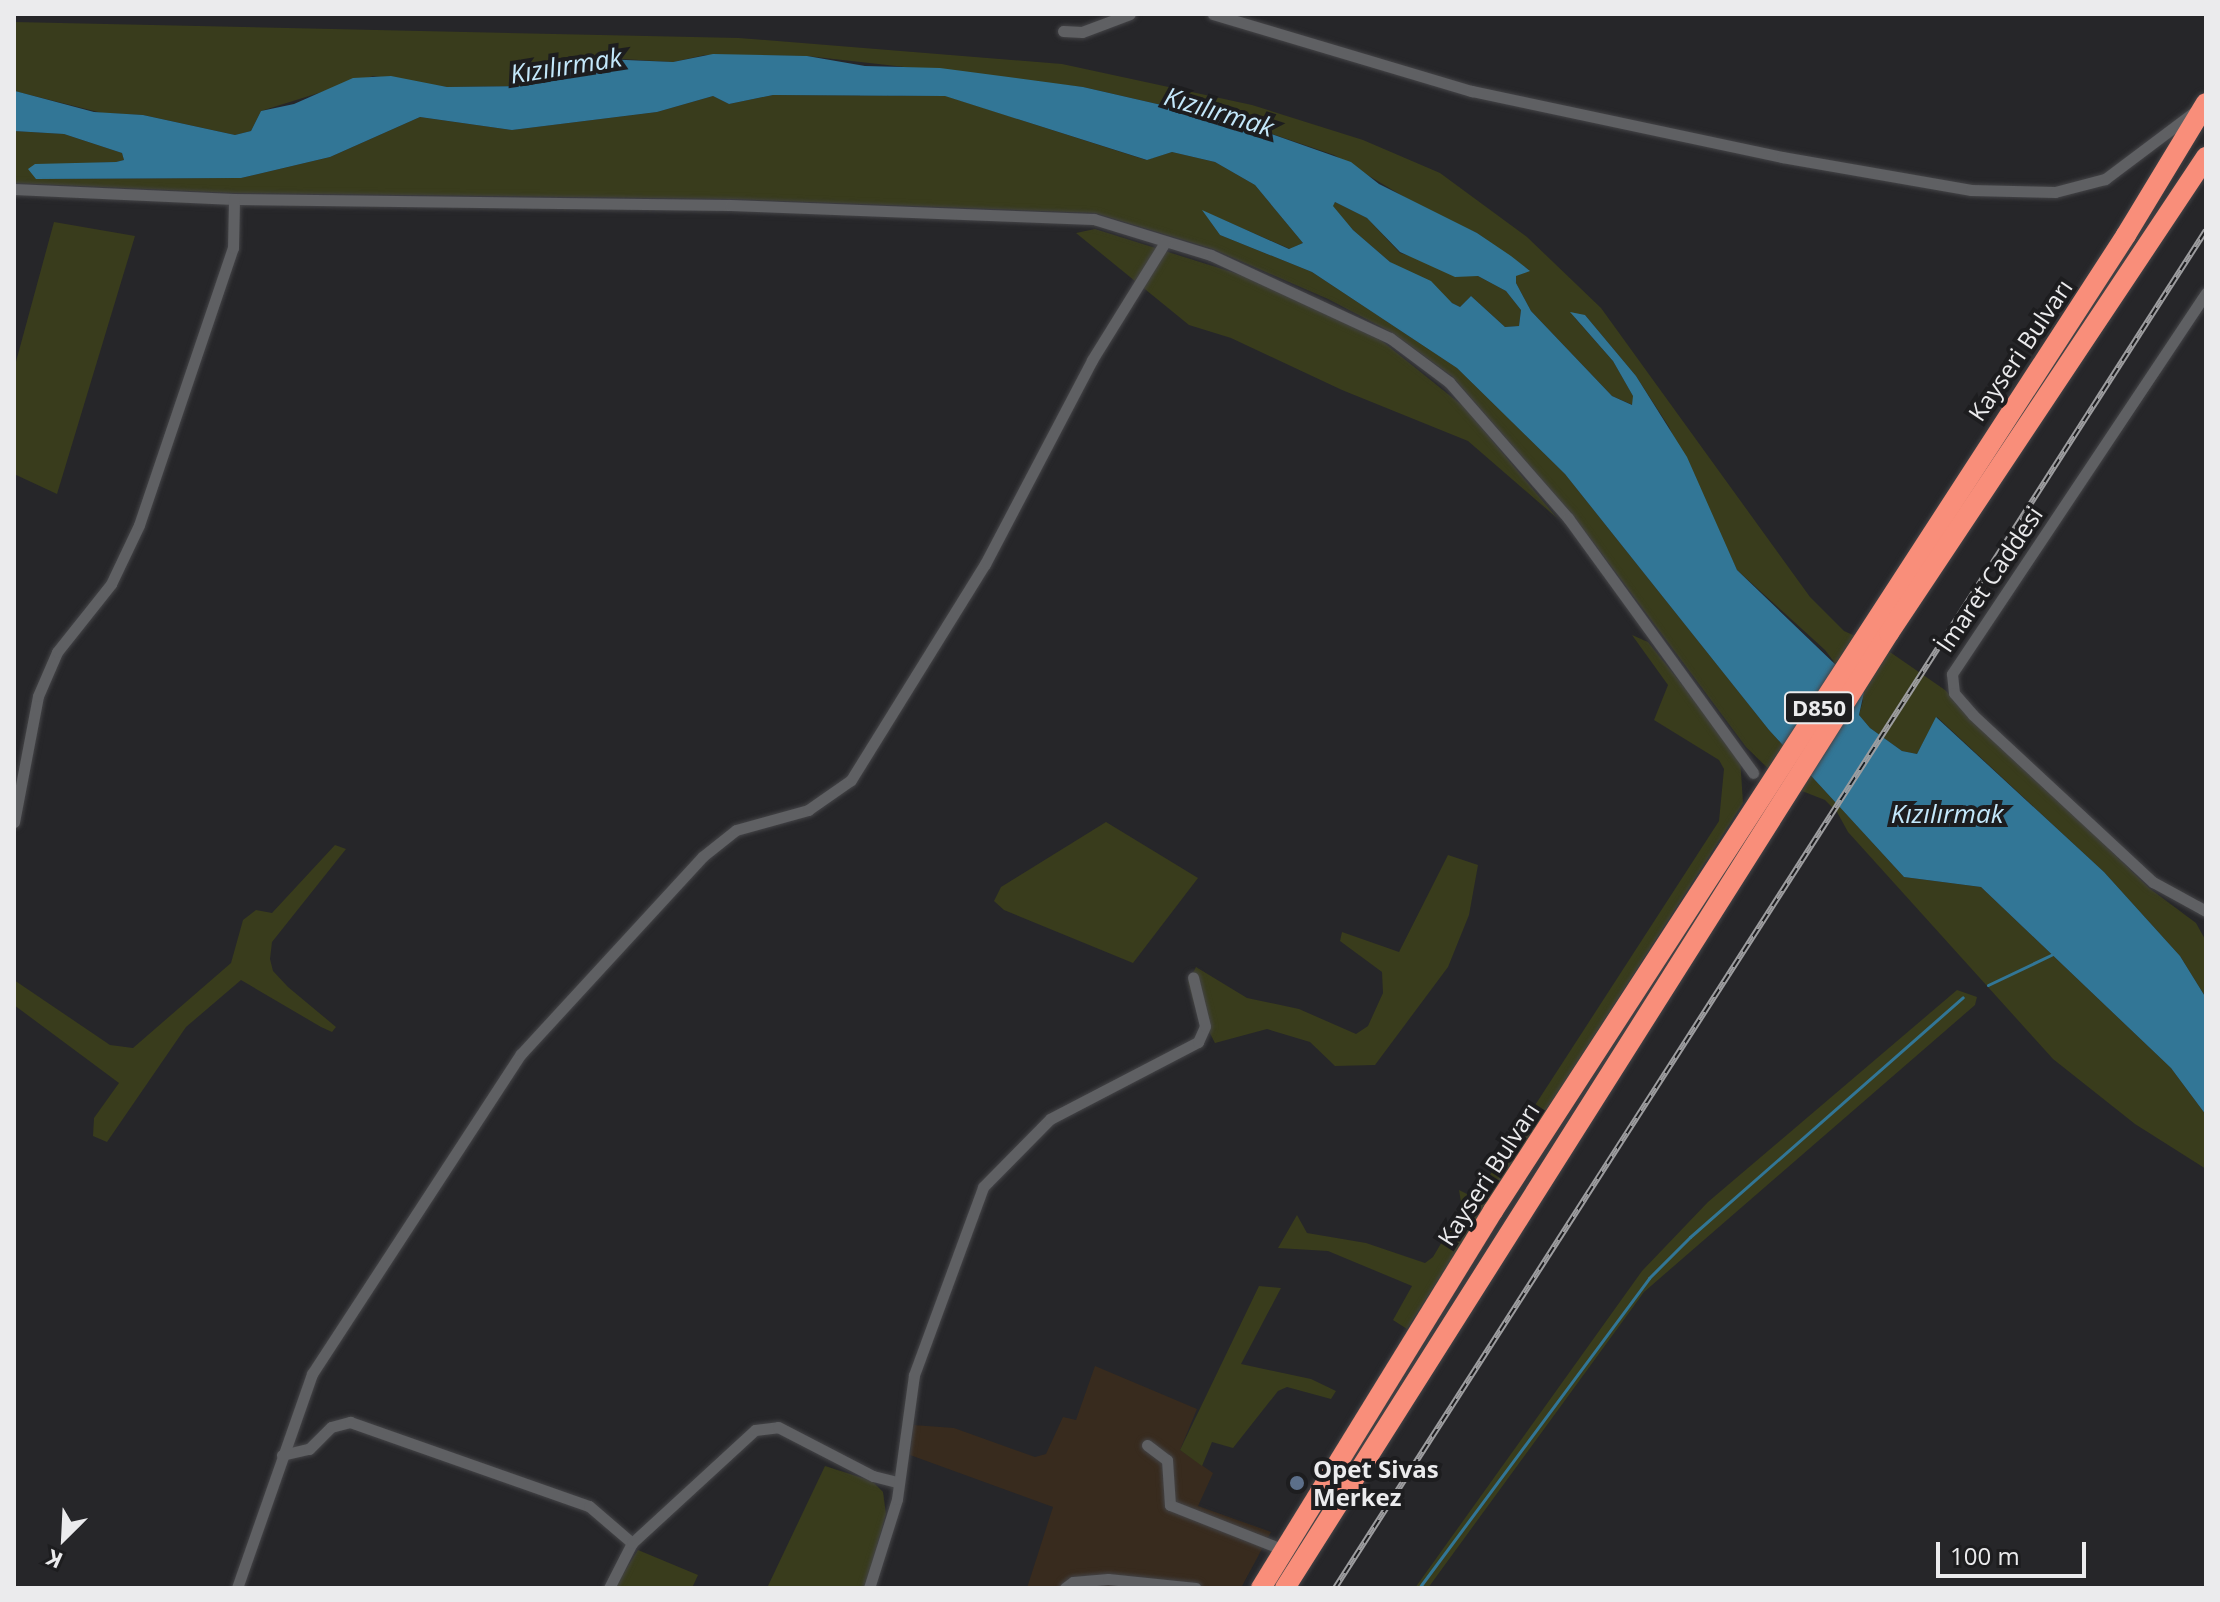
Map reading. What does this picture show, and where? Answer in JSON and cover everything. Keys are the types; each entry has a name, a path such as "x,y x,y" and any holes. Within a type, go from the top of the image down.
{"highway":[{"name":"Kayseri Bulvarı","path":"1881,628 2206,103"},
{"name":"Kayseri Bulvarı","path":"1881,628 2206,157"},
{"name":"D850","path":"1774,799 1881,628"},
{"name":"Kayseri Bulvarı","path":"1261,1588 1493,1211 1774,799"},
{"name":"Kayseri Bulvarı","path":"1285,1588 1774,799"}],"street":[{"path":"1063,31 1082,32 1130,14"},
{"path":"1213,14 1472,91 1782,157 1971,190 2055,192 2105,179 2206,103"},
{"path":"14,189 234,199 730,205 1094,219 1164,244 1211,255 1325,304 1390,338 1449,382 1568,518 1753,773"},
{"path":"14,822 38,696 57,652 111,584 139,525 233,248 234,199"},
{"path":"237,1588 312,1374 333,1337 521,1054 702,857 736,830 826,800 864,763 985,564 1092,360 1164,244"},
{"name":"İmaret Caddesi","path":"2206,293 1952,674 1954,693 1973,715 2153,882 2206,911"},
{"path":"869,1588 892,1519 914,1375 983,1187 1050,1119 1198,1042 1205,1026 1193,977"},
{"path":"282,1455 309,1449 331,1427 350,1422 589,1506 632,1543"},
{"path":"609,1588 632,1543 728,1452 767,1427 778,1427 873,1476 897,1482"},
{"path":"1147,1445 1167,1460 1170,1505 1284,1550"},
{"path":"1065,1588 1073,1582 1108,1579 1196,1588"}],"shaded area":[{"path":"1095,1366 1197,1409 1180,1450 1213,1473 1198,1506 1271,1532 1241,1588 1027,1588 1053,1507 910,1455 913,1425 954,1428 1035,1457 1046,1454 1063,1417 1076,1420"}],"green space":[{"path":"14,22 739,38 1062,64 1252,105 1363,140 1440,173 1527,237 1601,308 1810,597 1844,631 1887,650 1945,690 2149,888 2196,923 2206,941 2206,998 2180,956 2104,872 1937,717 1917,754 1902,751 1870,728 1859,715 1863,700 1825,650 1737,570 1669,427 1636,376 1585,315 1575,318 1613,361 1633,396 1633,405 1612,396 1531,311 1516,283 1516,275 1529,270 1477,233 1436,216 1334,155 1240,123 1083,87 807,56 705,55 673,62 588,57 559,69 547,82 524,86 447,87 373,76 261,111 251,131 235,135 143,115 102,113 14,91"},
{"path":"773,95 946,96 1146,160 1172,152 1215,162 1255,185 1303,243 1290,249 1203,211 1220,235 1312,272 1457,368 1565,474 1769,730 1904,877 1981,887 2171,1068 2206,1115 2206,1169 2135,1124 2053,1059 1848,832 1837,812 1825,800 1784,784 1746,747 1573,515 1453,377 1393,333 1328,299 1213,249 1095,213 730,199 234,193 14,183 14,131 64,134 122,153 124,160 51,165 35,171 37,179 241,178 330,157 420,117 512,130 657,112 713,96 729,104"},
{"path":"1335,202 1367,218 1400,253 1478,276 1506,291 1521,310 1519,326 1505,327 1471,296 1460,307 1390,262 1353,230 1332,206"},
{"path":"54,222 135,236 57,494 14,474 14,369"},
{"path":"1095,229 1254,279 1382,341 1464,407 1557,518 1468,441 1342,390 1231,338 1189,325 1076,233"},
{"path":"1632,635 1648,642 1740,757 1743,803 1407,1329 1393,1320 1412,1286 1328,1251 1278,1248 1297,1215 1307,1233 1366,1243 1425,1263 1433,1257 1462,1208 1459,1190 1475,1198 1719,821 1724,769 1719,760 1654,720 1668,685"},
{"path":"1106,822 1198,878 1133,963 1004,910 994,901 1001,887"},
{"path":"335,845 346,849 272,942 270,959 273,971 288,987 336,1027 332,1032 241,980 186,1027 107,1142 93,1136 94,1118 119,1083 14,1005 14,980 110,1045 133,1048 231,963 243,920 256,910 272,913"},
{"path":"1448,855 1478,865 1469,915 1448,967 1375,1065 1335,1066 1310,1042 1267,1029 1215,1043 1193,1001 1188,982 1196,967 1247,998 1299,1009 1356,1034 1368,1026 1383,993 1382,972 1340,941 1342,932 1399,952"},
{"path":"1957,990 1977,997 1975,1005 1644,1292 1428,1588 1415,1588 1642,1271 1708,1202"},
{"path":"1259,1286 1281,1288 1241,1364 1311,1379 1336,1391 1331,1399 1287,1387 1278,1391 1233,1448 1212,1442 1202,1466 1180,1450"},
{"path":"825,1466 872,1481 883,1492 886,1514 865,1588 767,1588"},
{"path":"638,1550 698,1575 692,1588 614,1588"}],"water":[{"name":"Kızılırmak","path":"713,54 807,56 865,66 940,68 1083,87 1240,123 1351,162 1379,184 1477,233 1511,256 1530,271 1516,276 1516,283 1531,311 1612,396 1632,405 1633,396 1613,361 1570,312 1585,315 1636,376 1687,457 1737,570 1864,692 1859,715 1870,728 1902,751 1917,754 1936,717 2104,872 2180,956 2206,998 2206,1115 2171,1068 1981,887 1904,877 1769,730 1565,474 1457,368 1312,272 1220,235 1202,210 1289,249 1303,243 1255,185 1215,162 1172,152 1147,160 945,96 773,95 729,104 713,96 657,112 512,130 420,117 330,157 241,178 36,179 28,169 35,164 124,160 122,153 64,134 14,131 15,91 94,112 143,115 235,135 251,131 261,111 294,104 353,78 391,76 447,87 524,86 547,82 579,58 673,62","holes":["1335,202 1367,218 1400,252 1455,277 1478,276 1506,291 1521,310 1519,326 1505,327 1471,296 1460,307 1452,303 1431,281 1390,262 1353,230 1333,206"]}],"waterway":[{"path":"1988,985 2053,954"},
{"path":"1419,1588 1649,1278 1690,1237 1963,997"}],"railway":[{"path":"1335,1588 2206,230"}],"place":[{"name":"Opet Sivas Merkez","path":"1297,1483"}]}
